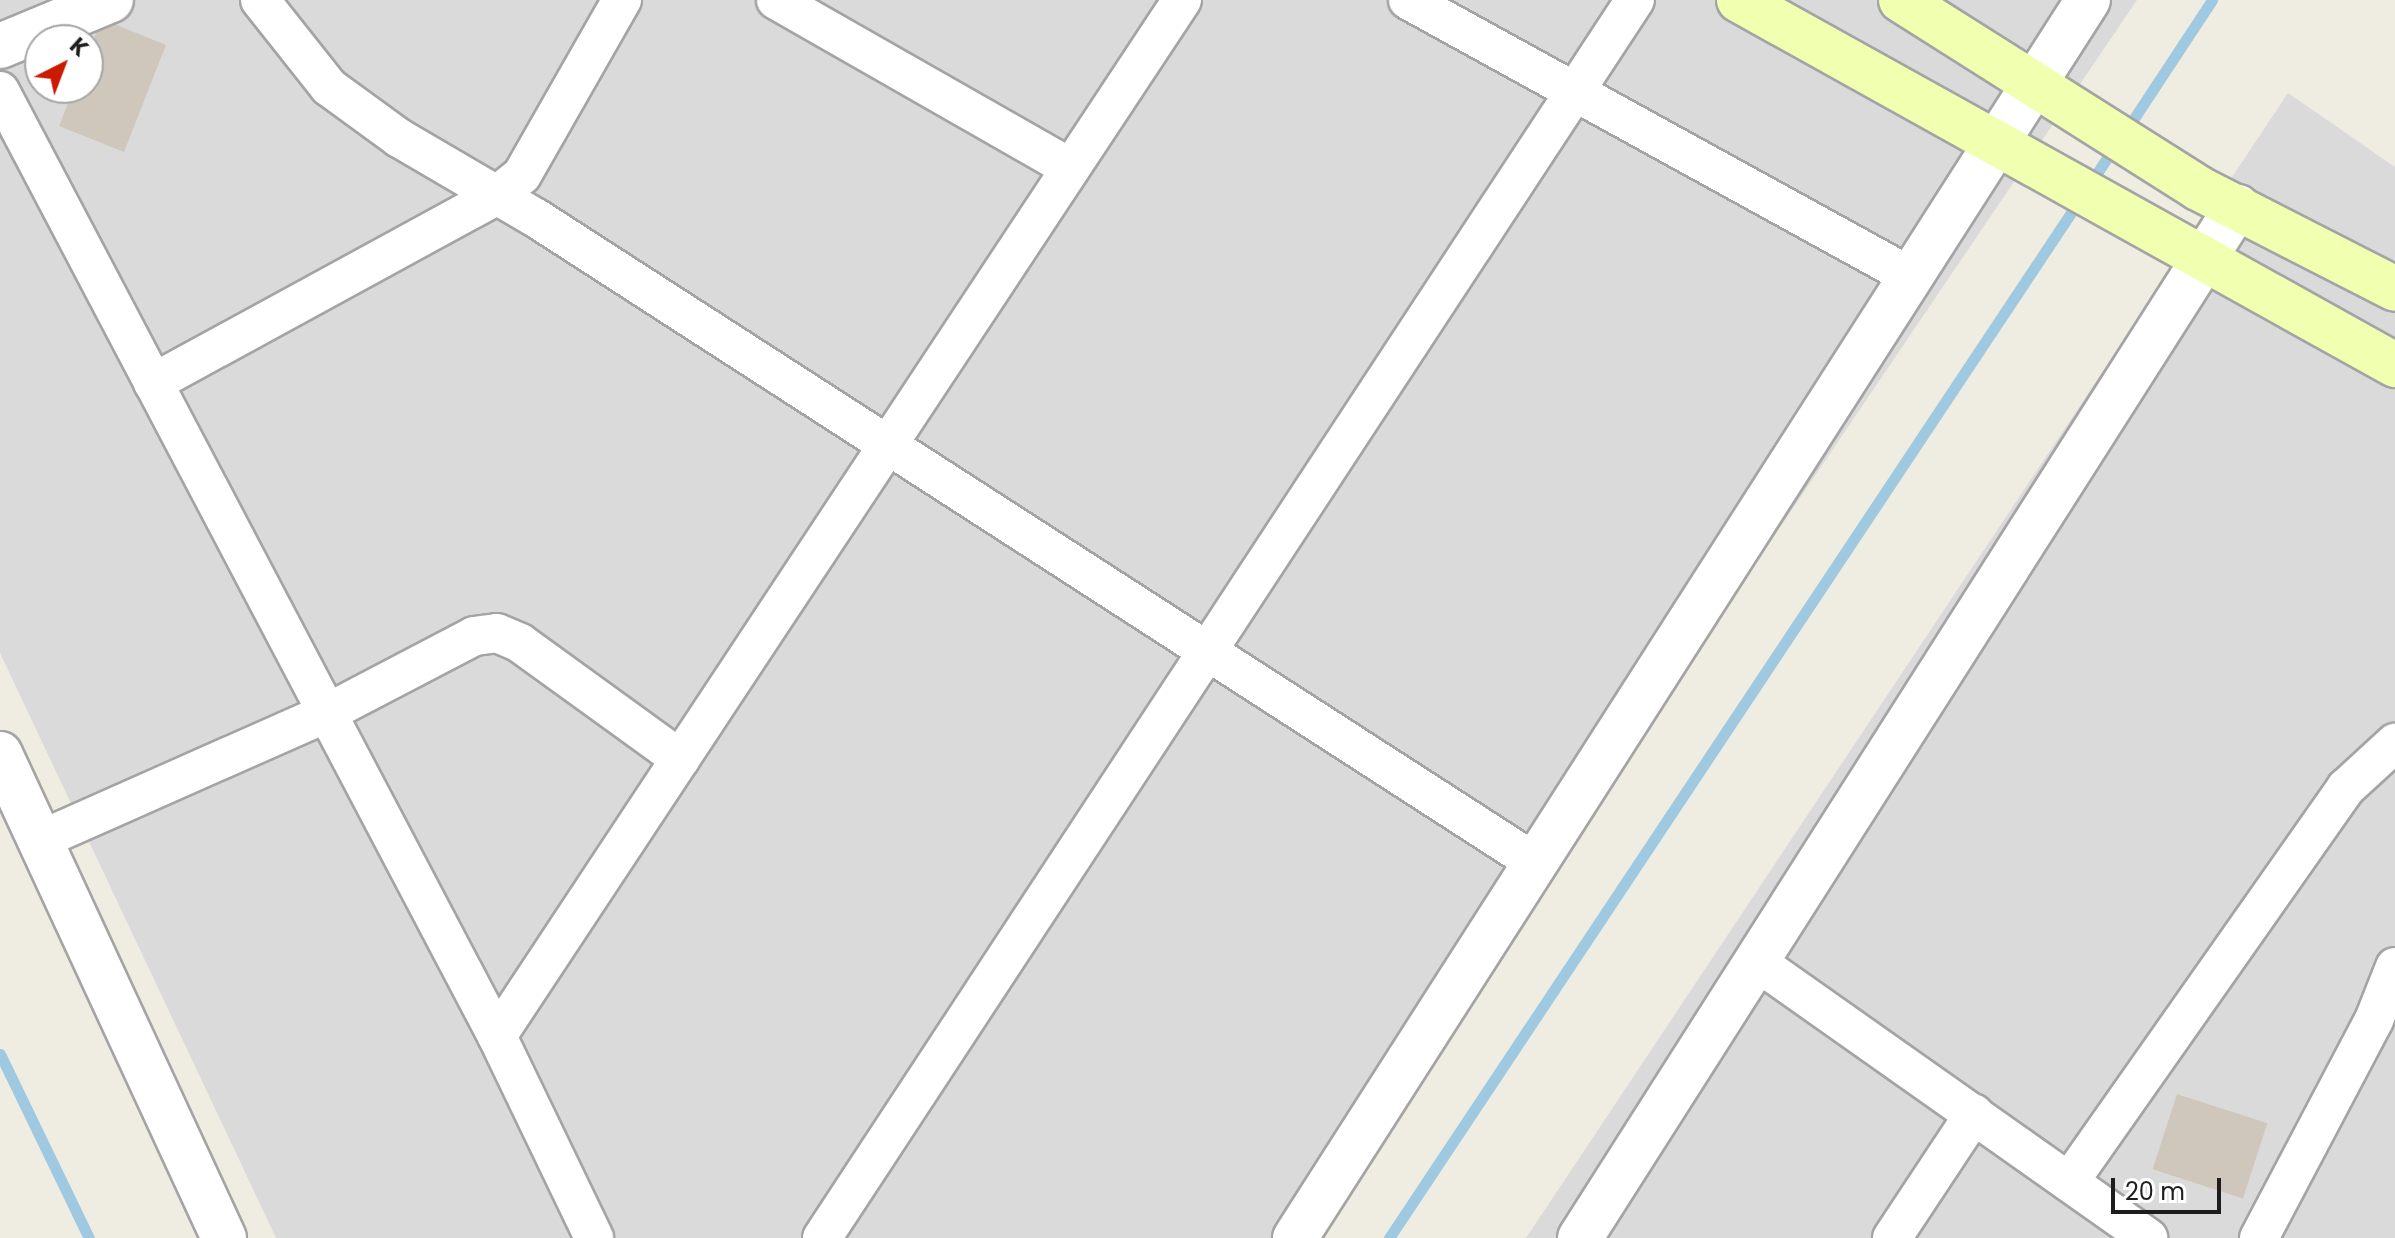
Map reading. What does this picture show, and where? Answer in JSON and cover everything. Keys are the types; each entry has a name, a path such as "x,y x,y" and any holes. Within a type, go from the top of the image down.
{"main road":[{"path":"1739,0 2395,365"},
{"path":"1901,0 2043,86 2198,188 2395,289"}],"street":[{"path":"0,46 111,0"},
{"path":"260,0 329,87 399,138 496,196 1534,862"},
{"path":"153,383 496,196 522,175 622,0"},
{"path":"776,0 1071,168"},
{"path":"497,1036 1182,0"},
{"path":"1408,0 1908,275"},
{"path":"822,1238 1635,0"},
{"path":"1295,1238 1908,275 2005,149 2043,86 2088,0"},
{"path":"0,91 497,1036 594,1238"},
{"path":"1580,1238 2206,261 2237,207"},
{"path":"40,840 327,713 474,636 497,633 520,643 680,759"},
{"path":"2069,1182 2346,788 2395,743"},
{"path":"0,754 224,1238"},
{"path":"1757,962 2148,1238"},
{"path":"2259,1238 2374,1020 2395,967"},
{"path":"1892,1238 1974,1114"}],"shaded area":[{"path":"0,0 2137,0 1299,1238 276,1238 0,653"},
{"path":"2288,93 2395,167 2395,1238 1526,1238"}],"building":[{"path":"102,19 166,45 124,152 59,126 68,104 104,104 104,24 100,24"},
{"path":"2177,1094 2267,1123 2243,1198 2153,1169"}],"waterway":[{"path":"2125,132 2212,0"},
{"path":"2089,185 2115,146"},
{"path":"1389,1238 2080,199"},
{"path":"0,1054 89,1238"}]}
